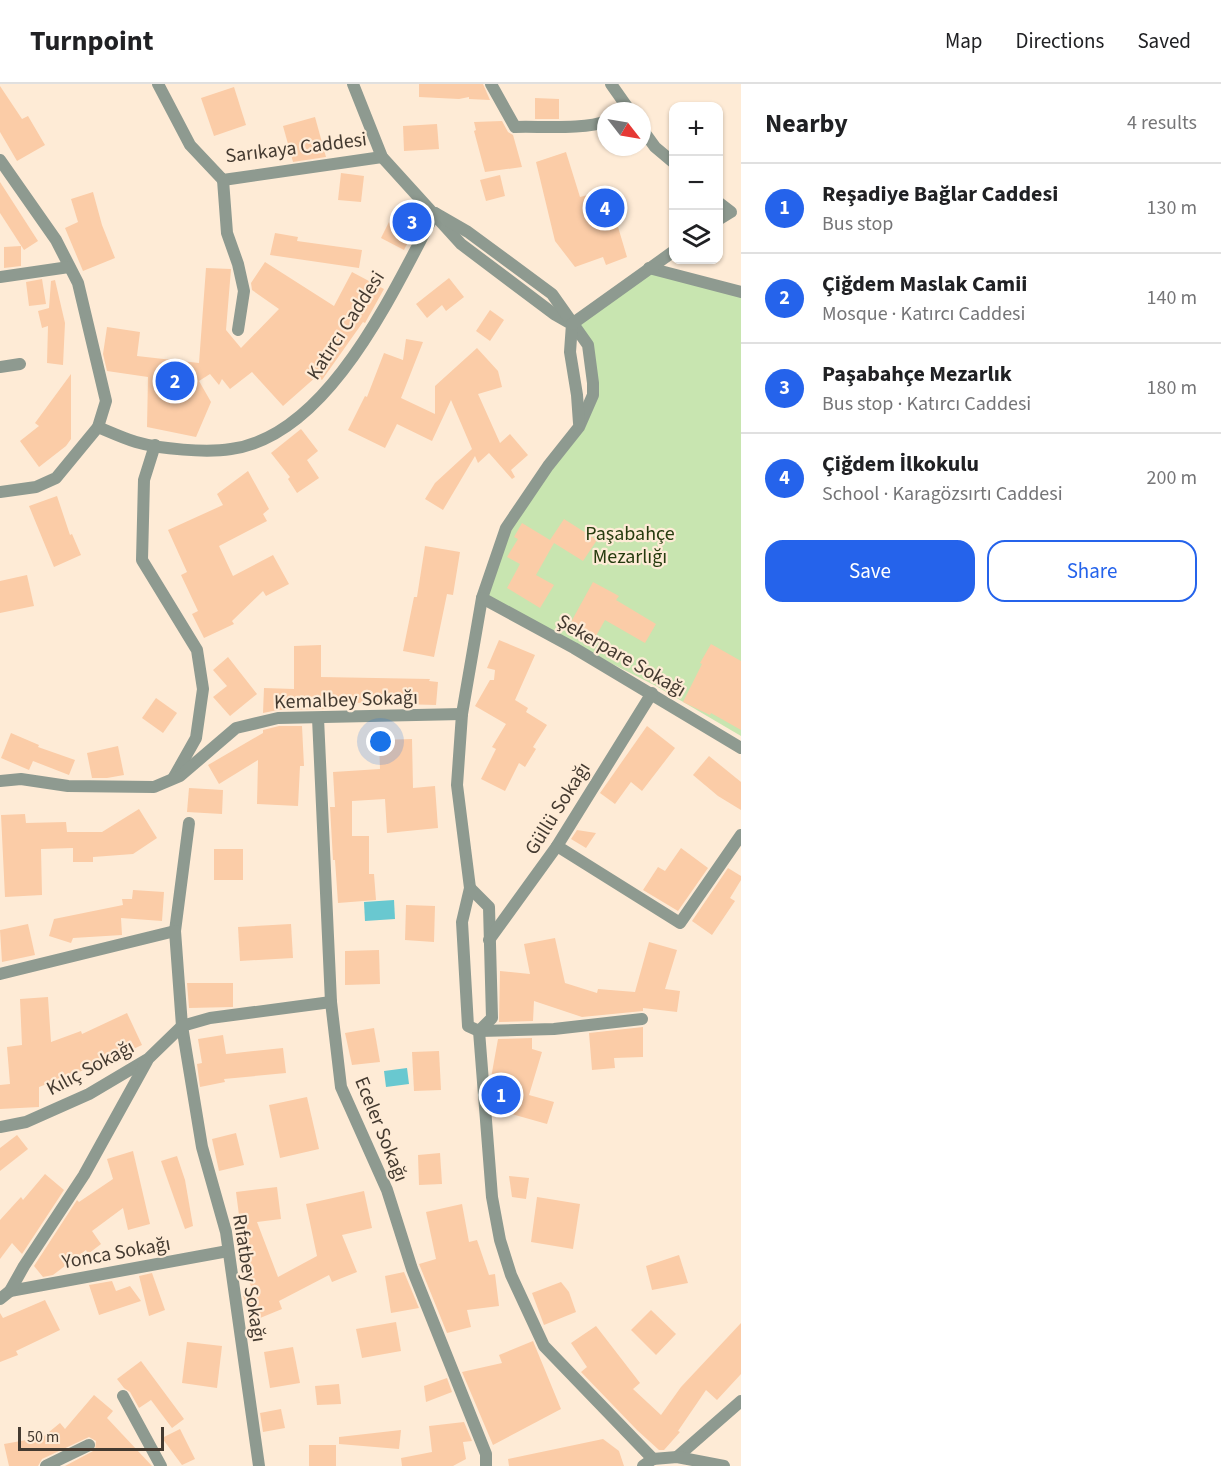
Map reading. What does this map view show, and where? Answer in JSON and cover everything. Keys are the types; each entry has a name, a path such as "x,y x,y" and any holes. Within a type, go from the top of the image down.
{"street":[{"name":"Sarıkaya Caddesi","path":"158,84 190,145 223,180 382,157"},
{"path":"491,84 515,127 597,124"},
{"path":"611,84 623,102"},
{"path":"355,87 382,157 461,244 554,314 572,324 588,345 593,384 593,396 579,427 548,466 506,528 482,598 462,714 458,785 470,888 462,922 468,1026 479,1031 554,1029 642,1019"},
{"path":"651,142 669,159"},
{"path":"0,160 56,240 78,283 106,401 98,427 56,478 36,487 0,492"},
{"path":"223,180 227,233 238,264 244,291 238,330"},
{"name":"Katırcı Caddesi","path":"98,427 137,442 193,450 232,449 272,436 312,408 338,377 379,317 435,213"},
{"path":"572,324 669,255"},
{"path":"0,277 69,267"},
{"path":"650,268 741,292"},
{"path":"572,324 570,352 577,395 579,427"},
{"path":"0,367 20,363"},
{"path":"155,445 144,480 142,560 197,650 203,689 196,738 172,779"},
{"name":"Şekerpare Sokağı","path":"482,598 652,693 741,748"},
{"name":"Güllü Sokağı","path":"489,940 557,846 652,693"},
{"name":"Kemalbey Sokağı","path":"0,781 21,779 68,786 154,788 180,776 236,728 278,718 462,714"},
{"name":"Eceler Sokağı","path":"318,718 331,1002 341,1087 387,1190 412,1269 486,1454 486,1466"},
{"name":"Rıfatbey Sokağı","path":"189,823 175,931 182,1026 202,1148 226,1232 259,1466"},
{"path":"557,846 680,923 741,835"},
{"path":"470,888 489,907 492,1018 479,1031 492,1197 500,1240 511,1275 544,1346 648,1462 677,1457 724,1466"},
{"path":"0,974 175,931"},
{"name":"Kılıç Sokağı","path":"0,1127 26,1122 89,1094 148,1059 182,1026 210,1018 331,1002"},
{"path":"5,1295 84,1175 148,1059"},
{"name":"Yonca Sokağı","path":"5,1295 228,1251"},
{"path":"123,1396 161,1466"},
{"path":"677,1457 741,1401"},
{"path":"46,1466 89,1445"}],"green space":[{"name":"Paşabahçe Mezarlığı","path":"649,268 741,293 741,736 656,686 482,598 506,528 593,396 588,345 572,324"}],"water":[{"path":"394,900 395,919 365,921 364,902"},
{"path":"407,1068 409,1084 386,1087 384,1071"}],"building":[{"path":"419,84 483,84 490,100 469,99 469,97 459,99 419,97"},
{"path":"0,86 22,119 28,116 45,145 17,161 0,132"},
{"path":"234,87 246,125 214,136 201,98"},
{"path":"535,98 559,99 559,119 535,119"},
{"path":"315,117 326,157 293,162 283,126"},
{"path":"502,121 508,132 513,135 522,167 485,172 474,131 476,130 474,122"},
{"path":"437,124 439,149 404,151 403,126"},
{"path":"566,152 580,197 607,190 627,257 606,265 603,257 575,267 555,241 536,162"},
{"path":"341,173 364,176 361,202 338,200"},
{"path":"500,175 505,196 486,201 480,180"},
{"path":"0,182 38,241 24,250 0,213"},
{"path":"93,192 102,225 115,258 83,271 65,228 78,222 71,199"},
{"path":"391,218 414,230 404,250 381,238"},
{"path":"275,233 298,237 297,241 362,250 359,268 270,255"},
{"path":"21,246 21,266 4,268 4,247"},
{"path":"265,262 334,306 352,272 384,289 365,323 363,322 322,380 317,376 283,406 252,372 230,389 222,379 219,385 210,374 199,381 211,402 196,437 147,427 148,377 107,371 103,354 107,327 140,332 137,356 199,363 206,268 231,269 226,330 241,348 279,309 252,290 251,283"},
{"path":"449,278 464,297 446,311 442,305 427,318 416,304"},
{"path":"42,279 46,304 29,306 26,282"},
{"path":"55,280 65,323 63,365 47,363 48,326 42,328 38,311 49,308 51,281"},
{"path":"490,310 504,320 490,341 476,331"},
{"path":"406,339 423,342 401,398 435,414 435,386 477,348 498,371 502,387 478,394 500,443 510,434 528,455 511,470 515,477 512,479 489,453 478,463 475,456 443,510 425,499 435,483 472,449 451,400 432,441 397,424 385,448 348,430 365,396 367,397 384,353 403,360"},
{"path":"71,374 71,439 66,446 39,467 20,441 39,426 35,423"},
{"path":"301,429 318,451 307,460 319,478 297,493 288,479 290,477 271,453"},
{"path":"248,471 269,509 263,514 267,521 219,546 233,576 273,555 289,584 266,596 263,591 232,621 234,624 204,638 192,614 198,611 181,575 187,572 168,530 223,505 217,494"},
{"path":"57,496 70,535 72,534 81,555 54,567 29,506"},
{"path":"564,519 597,540 583,561 554,543 536,575 554,585 540,608 507,588 520,564 507,557 518,539 514,537 522,523 550,540"},
{"path":"425,546 460,552 453,595 447,594 434,657 403,651 414,597 417,597"},
{"path":"27,575 34,606 0,613 0,581"},
{"path":"593,582 619,596 616,600 656,624 645,643 605,620 596,636 571,622"},
{"path":"499,640 535,655 515,700 528,708 526,712 547,725 533,747 536,749 525,767 519,763 505,791 481,779 496,749 492,747 506,724 475,706 490,680 494,680 495,670 487,668"},
{"path":"711,644 741,661 741,730 711,713 710,715 683,702"},
{"path":"321,645 321,677 430,679 429,681 438,682 436,705 327,702 327,709 278,710 263,713 264,688 294,689 294,646"},
{"path":"228,657 257,694 230,716 213,697 227,686 213,670"},
{"path":"156,698 177,713 163,733 142,718"},
{"path":"279,726 302,726 304,766 300,766 298,806 257,804 258,760 219,784 208,765 263,733 263,730"},
{"path":"647,726 675,748 642,791 631,782 615,804 600,793"},
{"path":"11,733 39,745 38,747 75,760 69,775 33,761 29,770 1,758"},
{"path":"412,739 413,788 435,786 438,828 387,833 385,799 352,801 352,836 369,836 369,874 374,874 376,900 338,903 330,807 335,807 333,772 380,769 379,740"},
{"path":"118,746 124,775 92,778 87,753"},
{"path":"709,756 741,782 741,810 718,796 693,775"},
{"path":"189,788 223,790 222,814 187,812"},
{"path":"139,809 157,838 133,854 93,857 93,862 73,862 73,848 41,849 42,895 5,897 1,815 25,814 26,823 66,822 67,832 102,832"},
{"path":"577,830 596,833 586,848 571,839"},
{"path":"681,848 708,868 678,911 643,890 658,867 665,871"},
{"path":"214,849 243,849 243,880 214,880"},
{"path":"728,868 741,876 741,880 730,898 735,901 712,935 692,921"},
{"path":"133,890 164,892 162,921 121,918 122,935 73,938 71,943 49,936 54,919 123,905 122,899 132,899"},
{"path":"406,905 435,906 434,942 405,940"},
{"path":"28,924 35,955 2,962 0,930"},
{"path":"291,924 293,958 240,961 238,927"},
{"path":"555,938 565,983 597,993 598,989 635,992 649,942 677,950 665,989 680,991 677,1012 643,1008 643,1011 582,1017 534,1001 533,1021 499,1022 500,971 530,974 524,944"},
{"path":"379,950 380,984 345,985 345,951"},
{"path":"187,983 233,983 233,1007 189,1008"},
{"path":"48,997 51,1042 81,1031 82,1034 127,1013 142,1045 39,1087 39,1107 0,1109 0,1085 10,1084 7,1047 22,1045 20,999"},
{"path":"643,1027 643,1057 614,1058 615,1068 592,1070 589,1033"},
{"path":"374,1028 380,1062 352,1065 345,1033"},
{"path":"223,1035 226,1054 283,1048 286,1073 224,1079 225,1082 200,1087 197,1064 202,1063 198,1039"},
{"path":"532,1038 532,1049 542,1052 529,1095 554,1102 547,1124 508,1113 515,1086 491,1078 498,1039"},
{"path":"439,1051 441,1090 414,1091 412,1052"},
{"path":"307,1097 319,1149 280,1158 269,1105"},
{"path":"236,1133 244,1165 219,1171 212,1139"},
{"path":"17,1135 28,1149 0,1171 0,1148"},
{"path":"133,1151 150,1224 128,1230 123,1208 92,1231 101,1244 88,1254 86,1250 53,1275 43,1277 34,1266 77,1200 79,1202 113,1179 107,1159"},
{"path":"440,1153 442,1184 419,1185 418,1155"},
{"path":"177,1156 185,1180 193,1226 185,1229 161,1161"},
{"path":"45,1174 64,1190 22,1254 12,1243 0,1259 0,1220 21,1197 23,1200"},
{"path":"509,1176 529,1178 526,1199 512,1197"},
{"path":"277,1187 281,1219 257,1222 278,1277 317,1256 306,1204 364,1191 372,1228 342,1235 357,1272 332,1282 329,1275 279,1301 282,1309 253,1321 243,1296 253,1292 237,1248 243,1246 236,1192"},
{"path":"537,1197 580,1204 573,1249 531,1242"},
{"path":"462,1204 469,1242 477,1240 489,1275 495,1274 499,1306 467,1310 471,1327 447,1333 419,1264 436,1259 426,1212"},
{"path":"679,1255 688,1283 652,1290 646,1266"},
{"path":"404,1272 419,1308 391,1313 385,1276"},
{"path":"152,1273 165,1310 149,1316 139,1276"},
{"path":"112,1281 116,1291 130,1286 141,1301 99,1315 89,1285"},
{"path":"561,1282 569,1292 576,1312 544,1325 532,1293"},
{"path":"45,1300 60,1330 16,1351 18,1355 0,1362 0,1313 3,1318"},
{"path":"651,1310 676,1334 656,1355 631,1330"},
{"path":"396,1322 401,1351 362,1358 356,1329"},
{"path":"741,1323 741,1374 717,1400 706,1390 678,1431 680,1432 664,1450 659,1450 637,1430 581,1372 587,1367 571,1343 596,1326 640,1383 633,1389 661,1415 681,1387"},
{"path":"533,1341 561,1409 493,1445 462,1372 502,1363 499,1355"},
{"path":"187,1342 222,1346 217,1388 182,1383"},
{"path":"293,1347 300,1383 270,1388 264,1352"},
{"path":"141,1361 184,1419 172,1428 151,1400 139,1408 130,1392 117,1379"},
{"path":"447,1378 452,1392 426,1402 424,1386"},
{"path":"339,1384 341,1404 317,1405 315,1386"},
{"path":"94,1395 113,1411 107,1418 152,1466 65,1466 95,1450 96,1441 89,1437 42,1459 38,1466 9,1466 4,1444 43,1437 60,1423 65,1429"},
{"path":"281,1409 285,1428 263,1432 260,1413"},
{"path":"464,1422 472,1441 463,1442 466,1459 453,1466 402,1466 401,1458 432,1452 429,1426"},
{"path":"180,1429 195,1459 182,1465 162,1438"},
{"path":"401,1430 399,1449 339,1444 339,1437"},
{"path":"603,1439 619,1451 624,1466 509,1466 508,1459"},
{"path":"309,1445 336,1445 336,1466 309,1466"}],"place":[{"name":"Çiğdem İlkokulu","path":"605,208"},
{"name":"Paşabahçe Mezarlık","path":"412,222"},
{"name":"Çiğdem Maslak Camii","path":"175,381"},
{"name":"Reşadiye Bağlar Caddesi","path":"501,1095"}]}
